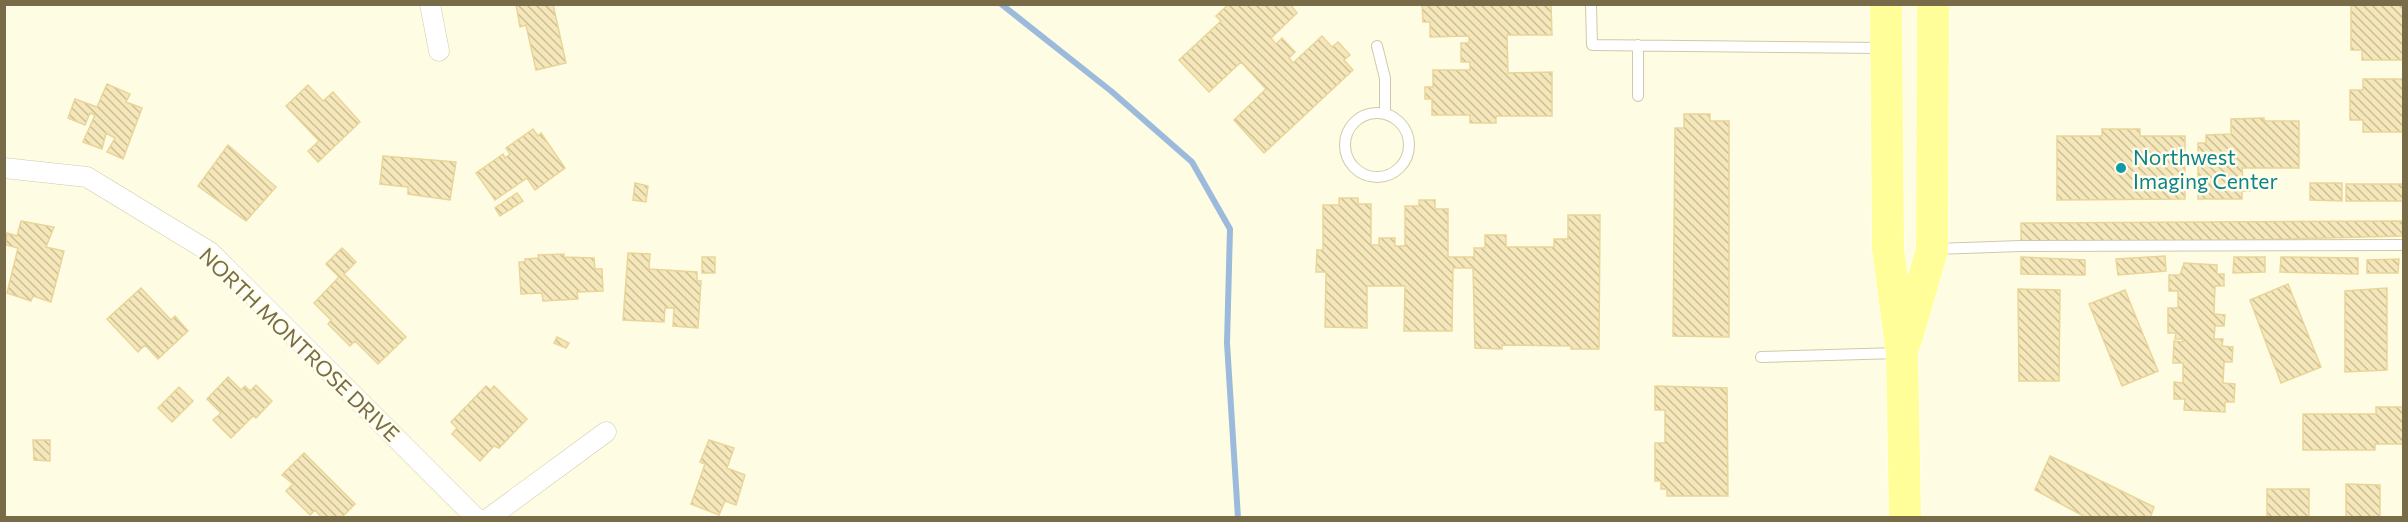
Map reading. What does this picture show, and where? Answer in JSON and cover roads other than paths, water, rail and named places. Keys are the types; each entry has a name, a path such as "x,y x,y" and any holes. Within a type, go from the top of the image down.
{"main road":[{"path":"1886,4 1888,249 1902,353 1905,518"},
{"path":"1902,353 1932,250 1933,4"}],"street":[{"path":"430,4 439,51"},
{"name":"NORTH MONTROSE DRIVE","path":"4,168 87,177 210,252 476,518"},
{"path":"489,518 606,432"}],"lane":[{"path":"1591,4 1592,45 1886,48"},
{"path":"1638,45 1638,96"},
{"path":"1377,46 1385,78 1385,114"},
{"path":"1375,113 1385,114 1395,118 1403,126 1410,147 1401,168 1392,174 1370,177 1353,166 1345,147 1347,137 1357,120 1375,113"},
{"path":"1932,250 2021,246 2403,245"},
{"path":"1761,357 1902,353"}],"waterway":[{"path":"1001,4 1111,91 1192,162 1230,229 1227,343 1238,518"}],"place":[{"name":"Northwest Imaging Center","path":"2121,168"}]}
